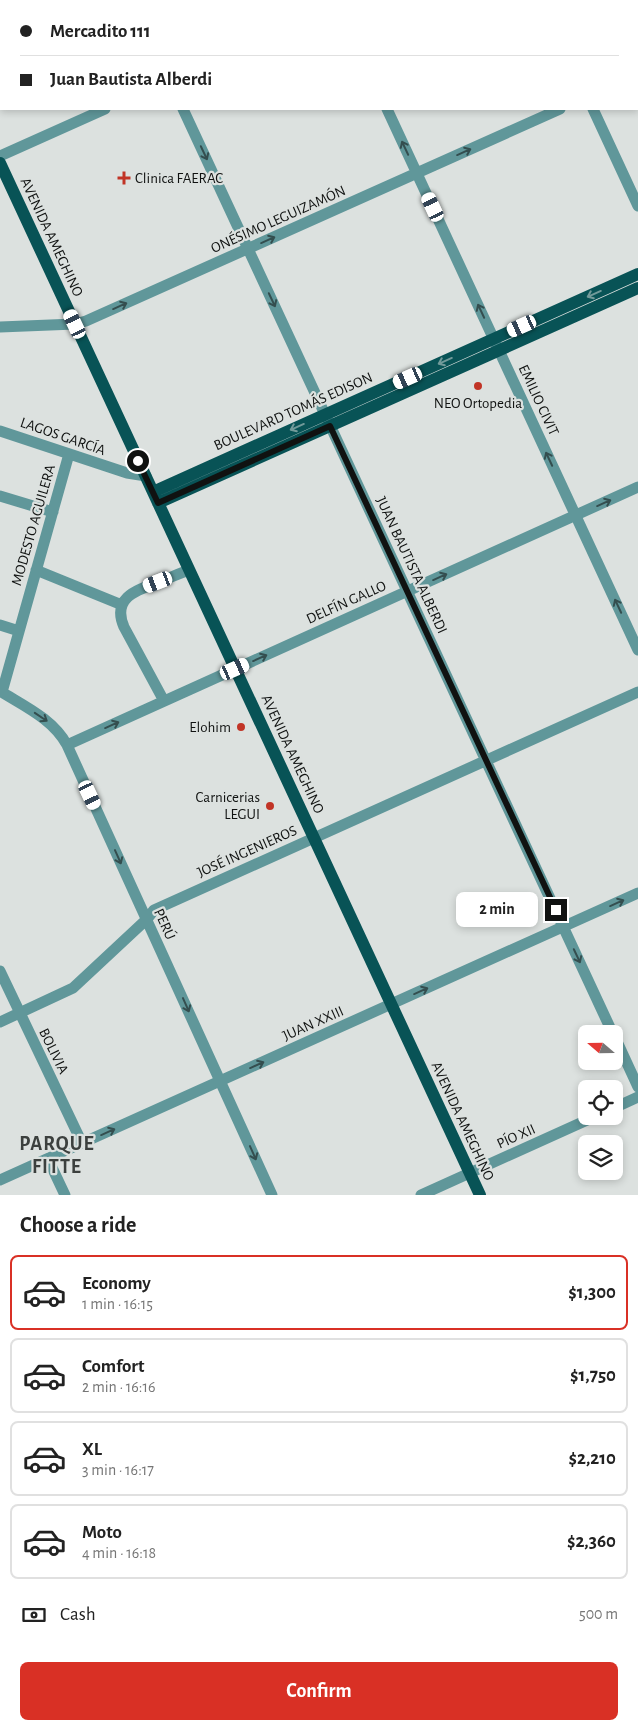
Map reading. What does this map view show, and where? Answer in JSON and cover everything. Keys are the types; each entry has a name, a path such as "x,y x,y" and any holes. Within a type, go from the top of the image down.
{"main road":[{"name":"AVENIDA AMEGHINO","path":"0,163 480,1195"},
{"name":"BOULEVARD TOMÁS EDISON","path":"496,345 638,274"},
{"name":"BOULEVARD TOMÁS EDISON","path":"156,497 496,345 638,288"}],"street":[{"path":"0,156 103,110"},
{"name":"JUAN BAUTISTA ALBERDI","path":"183,110 609,1025"},
{"name":"EMILIO CIVIT","path":"387,110 638,650"},
{"name":"ONÉSIMO LEGUIZAMÓN","path":"0,327 75,324 90,320 558,110"},
{"path":"593,110 638,206"},
{"name":"LAGOS GARCÍA","path":"0,431 127,473 146,476"},
{"name":"MODESTO AGUILERA","path":"1,691 69,454"},
{"name":"DELFÍN GALLO","path":"67,745 638,487"},
{"path":"0,496 53,512"},
{"path":"36,570 122,605"},
{"path":"164,701 123,624 122,605 126,598 136,591 190,570"},
{"path":"0,625 19,630"},
{"name":"PERÚ","path":"1,691 48,721 67,745 272,1195"},
{"name":"JOSÉ INGENIEROS","path":"0,1022 73,988 154,910 638,692"},
{"name":"JUAN XXIII","path":"0,1180 638,894"},
{"name":"BOLIVIA","path":"0,971 82,1143"},
{"name":"JUAN BAUTISTA ALBERDI","path":"623,1056 638,1088"},
{"path":"623,1104 638,1097"},
{"name":"PÍO XII","path":"421,1195 578,1124"},
{"path":"48,1158 65,1195"}],"place":[{"name":"Clinica FAERAC","path":"124,178"},
{"name":"NEO Ortopedia","path":"478,386"},
{"name":"Elohim","path":"241,727"},
{"name":"Carnicerias LEGUI","path":"270,806"}],"district":[{"name":"PARQUE FITTE","path":"57,1154"}],"route":[{"path":"138,461 158,503 330,426 556,910"}]}
